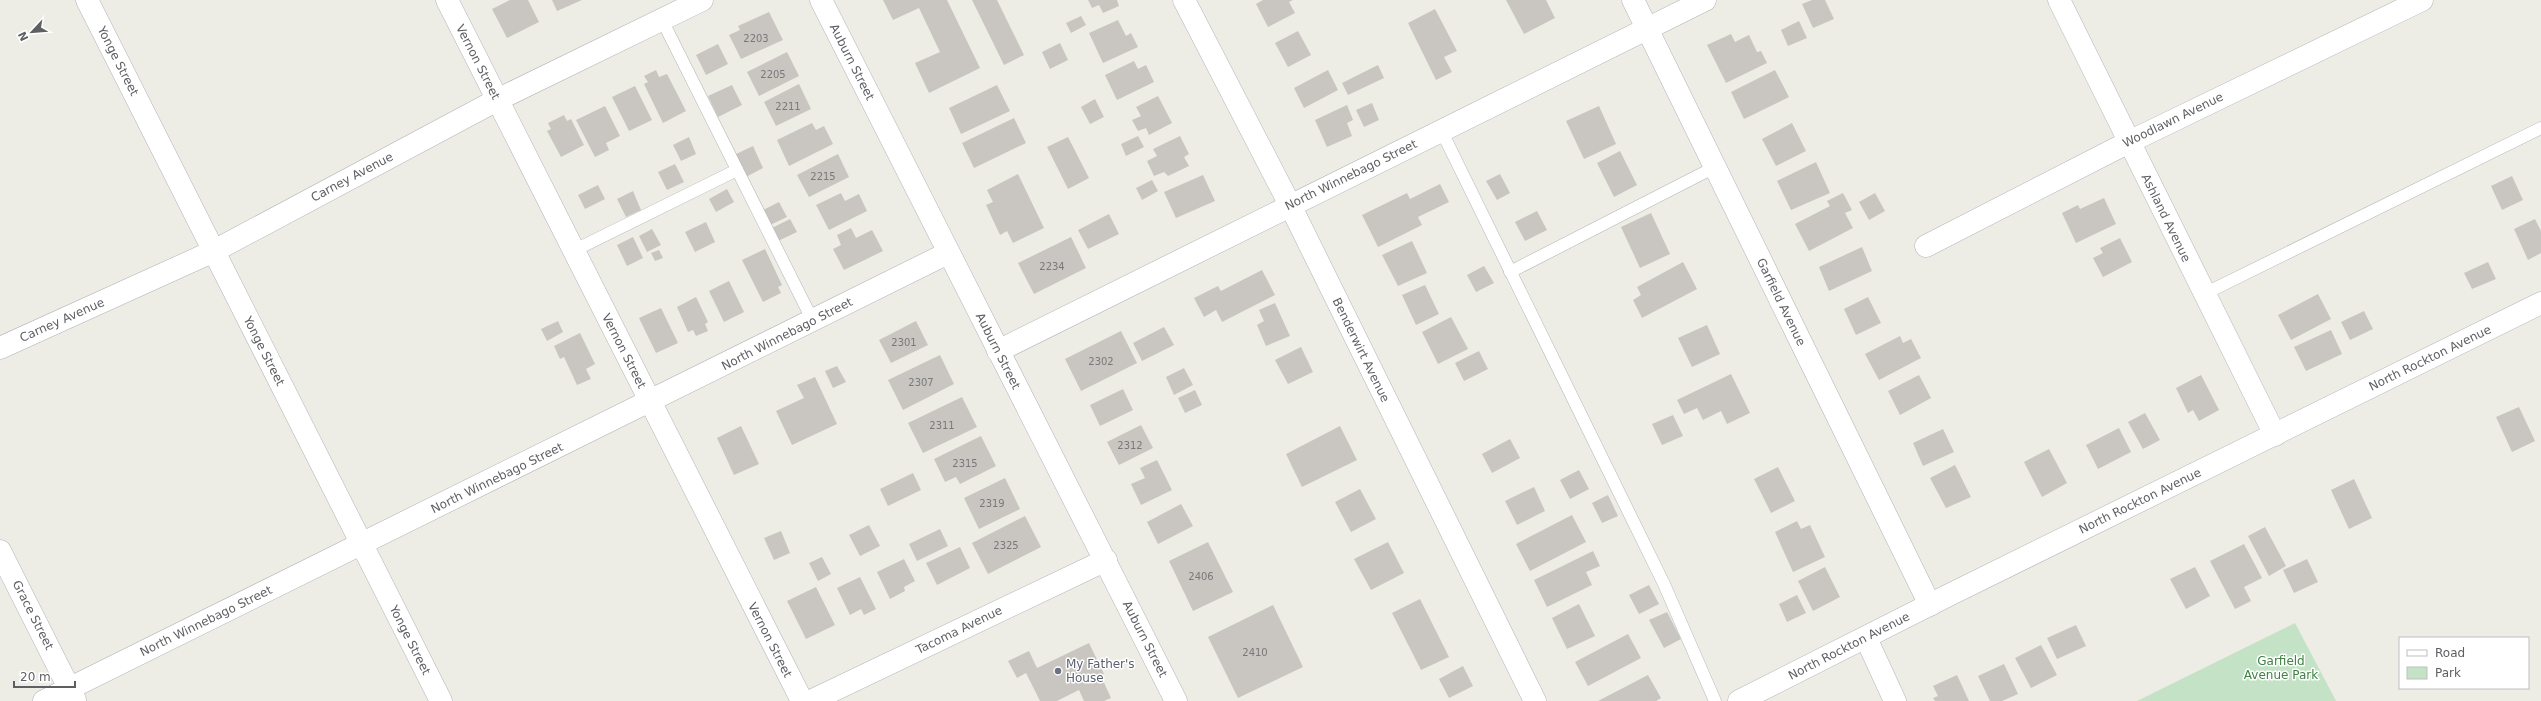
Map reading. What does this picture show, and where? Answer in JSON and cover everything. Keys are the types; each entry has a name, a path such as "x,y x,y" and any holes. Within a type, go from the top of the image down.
{"street":[{"name":"Yonge Street","path":"87,0 441,701"},
{"name":"Vernon Street","path":"446,0 802,701"},
{"name":"Carney Avenue","path":"0,348 214,251 497,100 702,0"},
{"name":"Auburn Street","path":"821,0 948,253 1106,560 1176,701"},
{"name":"Benderwirt Avenue","path":"1184,0 1290,205 1535,701"},
{"name":"Garfield Avenue","path":"1633,0 1930,605"},
{"name":"North Winnebago Street","path":"998,351 1705,0"},
{"name":"Ashland Avenue","path":"2059,0 2275,435"},
{"name":"Woodlawn Avenue","path":"1926,246 2129,142 2422,0"},
{"name":"North Winnebago Street","path":"44,701 73,694 362,544 650,403 948,253"},
{"name":"North Rockton Avenue","path":"1739,701 2541,303"},
{"name":"Grace Street","path":"0,551 73,694"},
{"name":"Tacoma Avenue","path":"811,701 1106,560"},
{"path":"1866,638 1895,701"}],"lane":[{"path":"662,20 813,321"},
{"path":"2204,294 2541,128"},
{"path":"1441,130 1664,584 1715,701"},
{"path":"1510,272 1715,167"},
{"path":"573,251 737,170"}],"green space":[{"name":"Garfield Avenue Park","path":"2295,623 2336,701 2137,701"}],"building":[{"path":"510,0 528,0 539,22 507,38 492,9"},
{"path":"552,0 582,0 557,11"},
{"path":"883,0 947,0 980,68 929,93 915,63 940,52 919,8 893,20"},
{"path":"972,0 997,0 1024,55 1004,65"},
{"path":"1088,0 1117,0 1119,6 1103,13 1099,5 1092,8"},
{"path":"1263,0 1293,0 1289,2 1295,13 1268,27 1256,4"},
{"path":"1506,0 1546,0 1555,18 1524,34"},
{"path":"1812,0 1825,0 1834,19 1813,28 1802,4"},
{"path":"1435,9 1457,51 1444,57 1452,72 1436,80 1408,23"},
{"path":"769,12 783,40 741,59 729,35 740,30 738,26"},
{"path":"1081,16 1086,25 1071,33 1066,23"},
{"path":"1118,20 1126,36 1131,33 1138,47 1103,63 1089,33"},
{"path":"1799,21 1807,38 1788,46 1781,30"},
{"path":"1298,31 1311,55 1288,67 1275,43"},
{"path":"1731,34 1735,42 1749,35 1757,52 1761,51 1767,63 1726,83 1707,45"},
{"path":"1060,43 1068,60 1050,69 1042,52"},
{"path":"718,44 728,64 706,75 696,55"},
{"path":"787,52 799,76 759,96 747,72"},
{"path":"1134,61 1138,69 1146,65 1154,82 1117,100 1105,75"},
{"path":"1378,65 1384,78 1348,95 1342,83"},
{"path":"656,70 659,77 667,74 686,111 663,123 644,84 648,82 644,76"},
{"path":"1328,70 1338,90 1304,108 1294,88"},
{"path":"1775,70 1789,97 1744,119 1731,92"},
{"path":"799,84 811,109 776,126 764,102"},
{"path":"732,85 742,105 718,117 708,96"},
{"path":"997,85 1010,111 961,134 949,108"},
{"path":"635,86 652,120 629,131 612,97"},
{"path":"1158,96 1172,123 1149,135 1146,128 1138,131 1132,120 1141,116 1136,107"},
{"path":"1095,99 1104,117 1090,124 1081,107"},
{"path":"1372,103 1379,120 1364,127 1356,110"},
{"path":"1347,105 1353,120 1347,123 1352,136 1327,147 1315,120"},
{"path":"605,106 620,136 606,143 609,150 595,157 576,120"},
{"path":"1599,106 1616,144 1584,159 1566,121"},
{"path":"564,115 567,121 571,119 584,145 561,157 547,131 551,129 548,123"},
{"path":"1014,118 1026,143 974,168 962,143"},
{"path":"812,123 816,130 824,126 833,144 789,166 777,140"},
{"path":"1792,123 1806,151 1776,166 1762,139"},
{"path":"1138,136 1144,147 1126,156 1121,144"},
{"path":"1180,136 1189,154 1184,157 1189,166 1168,176 1164,172 1154,176 1147,161 1157,156 1153,149"},
{"path":"689,137 696,154 681,161 673,145"},
{"path":"1068,137 1089,178 1068,189 1047,147"},
{"path":"753,146 763,168 746,177 734,155"},
{"path":"1620,151 1637,185 1614,197 1597,163"},
{"path":"838,154 849,177 809,197 797,175"},
{"path":"1816,162 1830,193 1791,210 1777,181"},
{"path":"675,164 684,182 667,190 658,172"},
{"path":"1018,174 1044,228 1013,243 1007,231 1000,235 986,205 993,202 987,190"},
{"path":"1500,174 1510,193 1497,200 1486,181"},
{"path":"1203,175 1215,201 1176,218 1164,192"},
{"path":"2512,176 2523,200 2502,210 2491,186"},
{"path":"1152,180 1158,191 1142,200 1136,188"},
{"path":"1440,184 1449,202 1418,217 1422,225 1378,247 1362,215 1407,193 1410,199"},
{"path":"598,185 605,199 585,209 578,195"},
{"path":"727,189 734,202 716,212 709,199"},
{"path":"633,191 641,210 626,217 617,199"},
{"path":"841,193 845,201 859,194 867,211 829,230 816,205"},
{"path":"1843,193 1852,210 1845,213 1853,228 1809,251 1795,224 1830,206 1827,201"},
{"path":"1875,193 1885,211 1869,220 1859,202"},
{"path":"2104,198 2116,224 2076,243 2062,213 2078,205 2080,209"},
{"path":"779,202 787,217 770,225 763,210"},
{"path":"1537,211 1547,230 1525,241 1515,222"},
{"path":"1651,213 1670,254 1640,268 1621,227"},
{"path":"1109,214 1119,234 1088,249 1078,230"},
{"path":"790,219 797,232 778,241 772,228"},
{"path":"2535,219 2541,231 2541,253 2528,260 2514,229"},
{"path":"706,222 715,242 695,252 685,232"},
{"path":"851,228 856,238 872,230 883,251 844,270 833,249 841,245 837,235"},
{"path":"652,229 661,245 647,252 639,236"},
{"path":"633,237 643,258 627,266 617,245"},
{"path":"1071,237 1086,268 1034,294 1018,263"},
{"path":"2120,238 2132,262 2103,277 2093,258 2103,253 2100,248"},
{"path":"1412,241 1427,273 1398,286 1382,255"},
{"path":"1862,247 1872,271 1829,291 1819,267"},
{"path":"765,249 782,285 778,287 781,293 763,302 742,260"},
{"path":"659,250 663,258 655,261 651,253"},
{"path":"1683,262 1697,289 1642,318 1633,300 1641,295 1637,287"},
{"path":"2488,262 2496,279 2472,289 2464,273"},
{"path":"1484,266 1494,283 1476,292 1467,275"},
{"path":"1262,270 1275,295 1222,322 1216,310 1204,317 1194,298 1218,286 1221,291"},
{"path":"729,281 744,312 724,322 709,291"},
{"path":"1425,285 1439,314 1416,325 1402,295"},
{"path":"2318,294 2331,319 2291,340 2278,315"},
{"path":"696,297 708,322 705,324 708,331 696,336 693,330 688,332 677,307"},
{"path":"1868,297 1881,323 1856,335 1844,309"},
{"path":"1275,303 1290,336 1266,346 1257,325 1264,321 1259,310"},
{"path":"661,308 678,343 656,353 639,318"},
{"path":"2364,311 2373,329 2350,340 2341,322"},
{"path":"1451,317 1468,349 1438,364 1422,332"},
{"path":"558,321 563,332 547,341 541,329"},
{"path":"916,321 928,345 891,363 879,340"},
{"path":"1707,325 1720,354 1692,367 1678,338"},
{"path":"1164,327 1174,345 1142,361 1133,343"},
{"path":"2331,330 2342,354 2306,371 2294,347"},
{"path":"1121,331 1137,363 1081,391 1065,359"},
{"path":"580,333 595,364 586,369 591,379 577,385 564,357 560,359 554,346"},
{"path":"1900,336 1903,343 1911,339 1921,358 1879,380 1865,354"},
{"path":"1301,347 1313,372 1288,384 1275,360"},
{"path":"1479,351 1488,369 1464,381 1455,363"},
{"path":"940,355 954,384 903,410 888,380"},
{"path":"837,366 846,382 833,388 825,371"},
{"path":"1184,368 1193,385 1174,395 1166,377"},
{"path":"1731,374 1750,413 1727,424 1721,411 1703,420 1697,408 1684,414 1677,400"},
{"path":"1919,375 1931,398 1900,415 1888,391"},
{"path":"2201,375 2219,410 2199,421 2193,410 2188,413 2176,388"},
{"path":"815,377 837,424 792,445 776,411 804,398 797,385"},
{"path":"1123,389 1133,410 1100,426 1090,405"},
{"path":"1195,390 1202,405 1185,413 1178,398"},
{"path":"962,397 977,427 923,453 908,423"},
{"path":"2519,407 2535,441 2512,452 2496,417"},
{"path":"2145,413 2160,440 2143,449 2128,422"},
{"path":"1673,415 1683,436 1662,445 1652,424"},
{"path":"1141,425 1153,448 1119,465 1107,442"},
{"path":"741,426 759,464 734,475 717,438"},
{"path":"1340,426 1357,460 1302,487 1286,454"},
{"path":"2119,428 2131,452 2098,469 2086,445"},
{"path":"1943,429 1954,452 1923,466 1913,443"},
{"path":"981,436 996,466 960,484 956,477 945,482 934,459"},
{"path":"1510,439 1520,458 1492,473 1482,454"},
{"path":"2049,449 2067,483 2042,497 2024,462"},
{"path":"1157,460 1172,490 1141,505 1131,484 1145,478 1140,468"},
{"path":"1955,465 1971,497 1946,508 1930,478"},
{"path":"1778,467 1795,501 1771,513 1754,479"},
{"path":"1579,470 1589,489 1570,499 1560,480"},
{"path":"913,473 921,490 888,506 880,489"},
{"path":"1005,478 1020,509 979,529 964,498"},
{"path":"2354,479 2372,518 2349,529 2331,490"},
{"path":"1534,487 1545,511 1517,525 1505,501"},
{"path":"1360,489 1376,519 1351,532 1335,502"},
{"path":"1608,495 1618,516 1602,523 1592,503"},
{"path":"1181,504 1193,526 1158,544 1147,522"},
{"path":"1572,515 1586,542 1530,571 1516,544"},
{"path":"1025,516 1041,547 988,574 972,543"},
{"path":"1797,521 1801,529 1810,525 1825,557 1793,572 1775,532"},
{"path":"869,525 880,546 860,556 849,535"},
{"path":"2265,527 2286,566 2269,576 2248,536"},
{"path":"940,529 948,546 917,561 909,544"},
{"path":"781,531 790,553 774,560 764,538"},
{"path":"1208,542 1233,592 1193,611 1169,561"},
{"path":"1388,542 1404,573 1371,590 1354,559"},
{"path":"2244,544 2262,578 2244,587 2251,601 2235,609 2210,561"},
{"path":"960,547 970,568 937,585 926,563"},
{"path":"1593,551 1600,566 1586,572 1592,585 1547,607 1534,580"},
{"path":"822,557 831,574 818,581 809,563"},
{"path":"904,559 915,581 904,587 905,591 890,599 877,572"},
{"path":"2307,559 2318,582 2294,593 2283,570"},
{"path":"1825,567 1840,597 1813,611 1798,581"},
{"path":"2195,567 2210,596 2186,609 2170,579"},
{"path":"860,577 876,609 864,615 861,609 850,615 837,588"},
{"path":"1649,585 1659,604 1639,614 1629,595"},
{"path":"816,587 835,625 806,639 787,601"},
{"path":"1797,595 1806,613 1787,622 1779,604"},
{"path":"1420,599 1449,657 1421,670 1392,613"},
{"path":"1579,604 1595,636 1567,649 1552,618"},
{"path":"1273,605 1303,667 1238,698 1208,637"},
{"path":"1667,612 1681,639 1664,648 1649,620"},
{"path":"2076,625 2086,646 2057,659 2047,638"},
{"path":"1628,634 1641,658 1588,686 1575,662"},
{"name":"My Father's House","path":"1089,643 1104,674 1101,676 1111,698 1104,701 1084,701 1079,690 1057,701 1040,701 1026,673 1017,678 1008,661 1029,651 1037,668"},
{"path":"2041,645 2057,675 2031,688 2015,658"},
{"path":"2004,664 2018,694 2002,701 1990,701 1978,676"},
{"path":"1463,666 1473,686 1449,698 1439,679"},
{"path":"1648,675 1661,698 1656,701 1598,701"},
{"path":"1957,675 1969,701 1935,701 1933,698 1938,696 1933,686"}],"place":[{"name":"My Father's House","path":"1058,671"}]}
